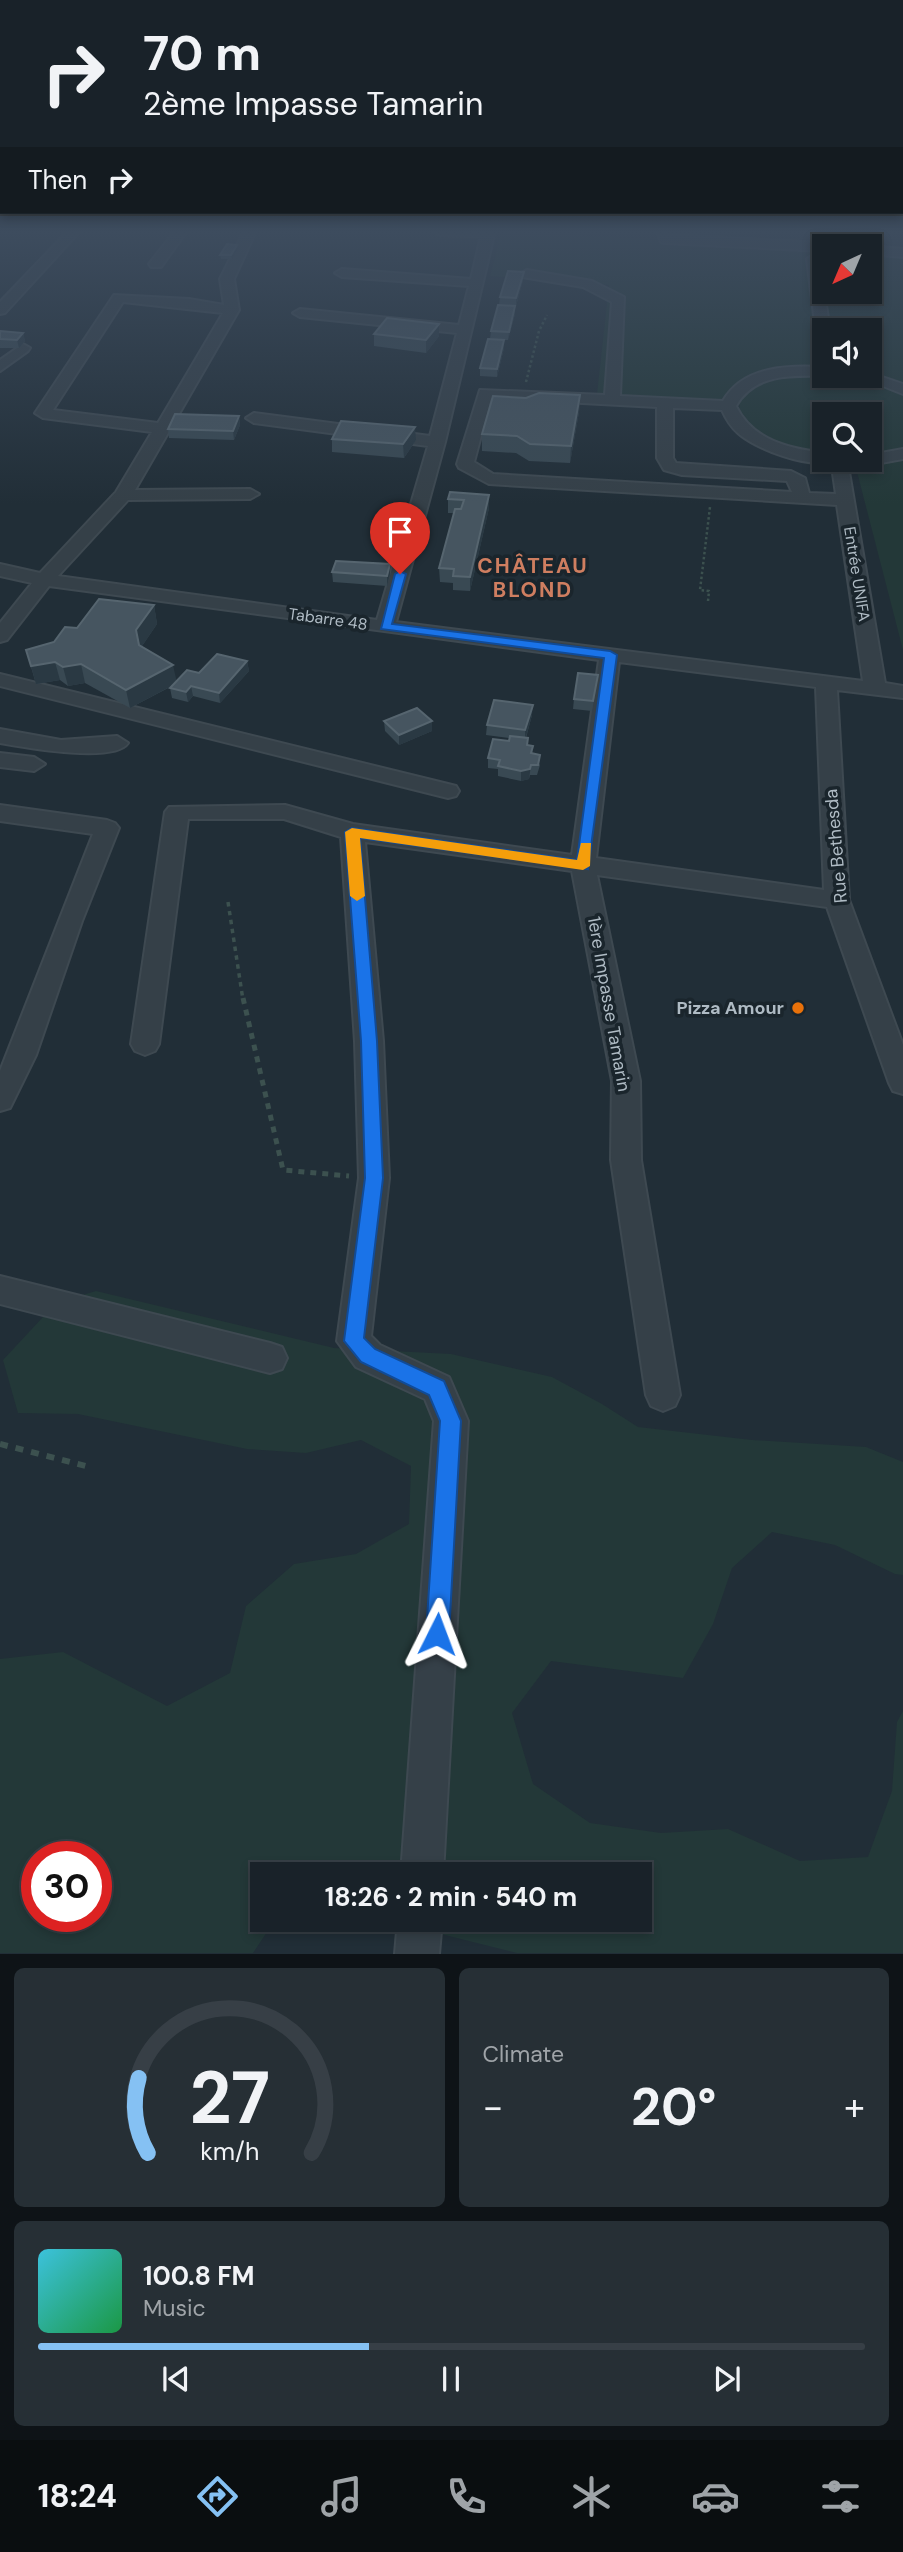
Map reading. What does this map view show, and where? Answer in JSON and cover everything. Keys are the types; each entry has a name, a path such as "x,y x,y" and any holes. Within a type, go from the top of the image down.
{"street":[{"path":"103,322 43,413 161,428"},
{"path":"0,636 44,580 123,495 225,322"},
{"path":"389,322 465,330"},
{"path":"385,627 438,442 467,322"},
{"path":"612,400 617,322"},
{"path":"0,367 23,348"},
{"path":"812,372 779,373 748,382 733,393 728,406 733,421 748,435 773,447 812,455"},
{"path":"882,382 903,389"},
{"path":"728,406 485,393 466,464 474,472 489,479 845,500"},
{"path":"665,402 666,462 675,469 790,477 799,482 801,497"},
{"path":"254,418 438,442"},
{"path":"882,458 903,454"},
{"path":"700,472 708,492"},
{"name":"Entrée UNIFA","path":"841,472 875,688"},
{"path":"123,495 250,494"},
{"name":"Tabarre 48","path":"0,570 44,580 385,627 903,692"},
{"name":"1ère Impasse Tamarin","path":"610,655 583,866 626,1081 626,1160 663,1395"},
{"path":"0,680 448,791"},
{"name":"Rue Bethesda","path":"826,682 837,900 892,1020 903,1083"},
{"path":"0,736 61,747 117,743"},
{"path":"0,760 34,764"},
{"path":"145,1044 177,812 285,812 352,832 837,900"},
{"path":"0,813 107,828 69,921 22,1055 0,1100"},
{"path":"352,832 369,1041 374,1178 354,1341 368,1356 437,1388 450,1421 423,1862"},
{"path":"0,1290 270,1359"},
{"path":"417,1954 418,1932"}],"path":[{"path":"519,394 535,366 537,328 541,322"},
{"path":"708,492 700,590 709,591 708,601"},
{"path":"228,902 236,970 283,1170 374,1178"},
{"path":"0,1444 86,1466"}],"green space":[{"path":"605,322 812,322 812,366 777,372 742,383 720,401 597,394"},
{"path":"882,322 903,322 903,385 882,378"},
{"path":"812,374 812,388 882,388 882,384 903,391 903,448 882,452 882,402 812,402 812,451 786,445 760,434 742,415 739,403 750,389 758,384 784,376"},
{"path":"884,457 903,457 903,650 857,472 882,472"},
{"path":"96,1291 334,1348 451,1354 552,1377 638,1427 752,1440 866,1447 903,1462 903,1575 895,1574 835,1545 772,1532 732,1568 713,1624 683,1678 551,1661 512,1713 533,1784 590,1823 661,1833 728,1829 800,1861 868,1857 892,1791 897,1722 903,1711 903,1953 517,1953 433,1932 652,1932 652,1862 250,1862 250,1932 267,1932 253,1953 0,1953 0,1659 63,1652 167,1706 230,1673 246,1606 294,1564 356,1554 409,1524 411,1466 361,1440 306,1453 247,1449 78,1414 18,1413 3,1360 56,1303"}],"building":[{"path":"384,322 439,324 426,340 374,334"},
{"path":"493,322 511,322 509,332 491,331"},
{"path":"0,331 23,333 17,340 0,339"},
{"path":"488,339 504,340 497,369 480,368"},
{"path":"539,393 580,395 571,446 530,444 517,436 482,434 493,396 526,398"},
{"path":"175,414 239,416 233,431 168,429"},
{"path":"341,421 415,427 403,444 332,439"},
{"path":"450,492 489,495 470,577 453,576 454,569 439,568 455,509 461,509 464,500 448,499"},
{"path":"336,561 390,564 387,576 332,572"},
{"path":"99,599 154,605 136,630 139,645 173,665 126,690 81,664 63,667 55,662 31,666 26,650 54,642 65,627 77,628"},
{"path":"217,654 247,661 219,693 191,686 186,692 170,688 187,670 199,673"},
{"path":"578,673 598,675 593,701 574,699"},
{"path":"494,700 533,705 525,730 487,725"},
{"path":"417,708 432,721 399,735 384,721"},
{"path":"510,736 528,738 527,745 533,746 531,753 540,755 538,765 531,765 530,769 521,771 498,766 500,760 488,758 493,739 509,741"}],"slow traffic":[{"path":"357,896 352,832 583,866 586,846"}],"place":[{"name":"Pizza Amour","path":"798,1008"}],"district":[{"name":"CHÂTEAU BLOND","path":"533,578"}],"route":[{"path":"400,574 385,627 610,655 583,866 352,832 369,1041 374,1178 354,1341 368,1356 437,1388 450,1421 437,1634"}]}
